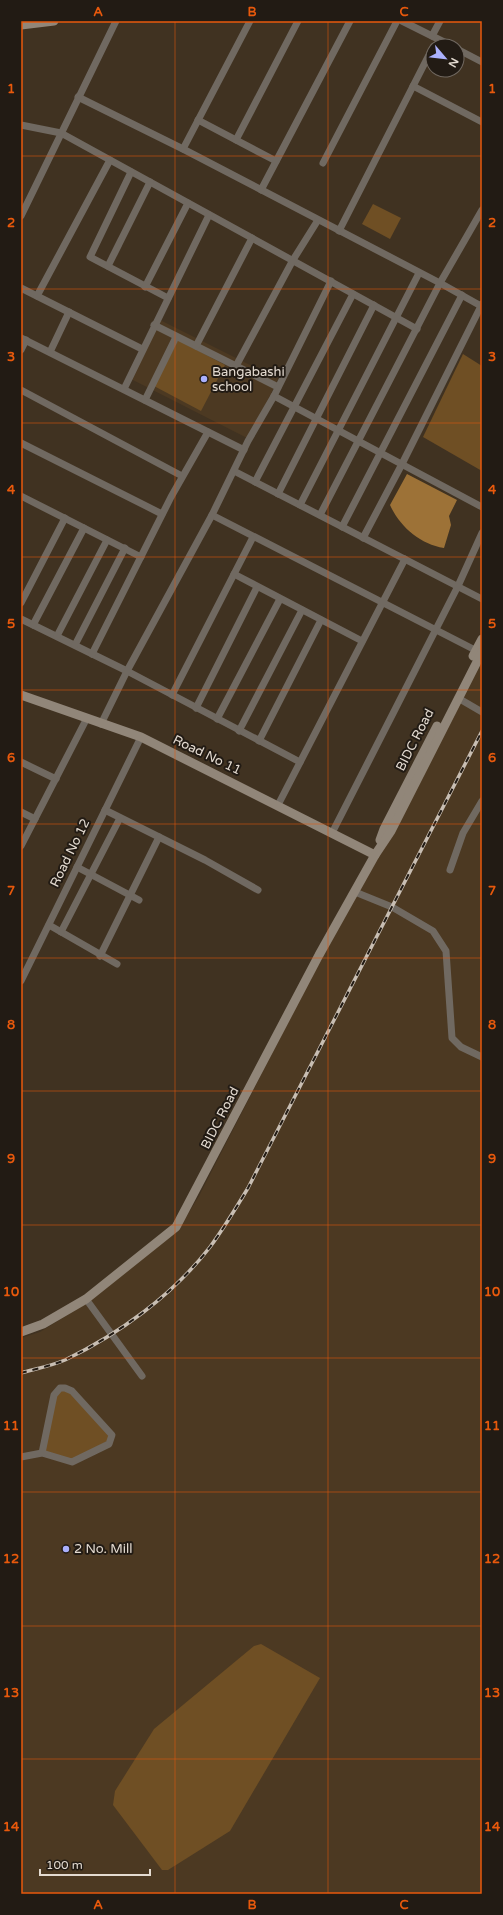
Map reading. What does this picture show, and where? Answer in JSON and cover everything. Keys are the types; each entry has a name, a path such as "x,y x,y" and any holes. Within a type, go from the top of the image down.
{"main road":[{"path":"21,25 54,21"},
{"name":"BIDC Road","path":"21,1332 43,1324 86,1299 176,1228 319,955 375,854 391,831 458,698 480,651 482,639"},
{"name":"BIDC Road","path":"375,854 384,829 480,651"},
{"name":"Road No 11","path":"21,695 141,737 278,804 375,854"}],"street":[{"path":"21,216 116,21"},
{"path":"183,149 250,21"},
{"path":"236,140 298,21"},
{"path":"261,190 350,21"},
{"path":"323,163 397,21"},
{"path":"402,21 434,37 440,21"},
{"path":"465,53 480,61 482,52"},
{"path":"339,230 425,62"},
{"path":"413,86 482,122"},
{"path":"78,97 183,149 481,305 402,464 363,538"},
{"path":"198,120 276,161"},
{"path":"21,125 61,133 417,329"},
{"path":"37,296 110,160"},
{"path":"132,172 90,257 168,298"},
{"path":"108,266 150,182"},
{"path":"145,287 188,203"},
{"path":"320,516 360,442 440,283 482,210"},
{"path":"124,389 142,349 210,215"},
{"path":"236,366 293,260 318,220"},
{"path":"196,346 252,238"},
{"path":"300,505 419,273"},
{"path":"101,724 127,671 212,515 244,450 274,396 331,281"},
{"path":"21,288 142,349"},
{"path":"255,482 296,407 353,294"},
{"path":"342,527 462,296"},
{"path":"278,494 374,305"},
{"path":"50,352 69,312"},
{"path":"154,325 278,387"},
{"path":"145,400 176,336"},
{"path":"21,350 23,339 244,450"},
{"path":"21,390 182,476"},
{"path":"274,396 482,507"},
{"path":"92,654 162,514 208,432"},
{"path":"21,443 162,514"},
{"path":"234,471 482,599"},
{"path":"21,496 141,556"},
{"path":"212,515 382,603 480,651"},
{"path":"21,603 65,518"},
{"path":"34,625 84,528"},
{"path":"332,833 435,628 458,586 482,533"},
{"path":"172,695 252,539"},
{"path":"57,636 107,540"},
{"path":"75,645 125,548"},
{"path":"278,804 405,559"},
{"path":"234,574 362,641"},
{"path":"196,708 257,587"},
{"path":"218,719 280,599"},
{"path":"239,730 302,610"},
{"path":"21,619 127,671 300,762"},
{"path":"259,741 321,620"},
{"path":"458,698 482,712"},
{"path":"21,846 87,718"},
{"name":"Road No 12","path":"21,979 141,737"},
{"path":"21,762 56,779"},
{"path":"450,870 463,833 482,801"},
{"path":"105,810 258,890"},
{"path":"21,812 35,819"},
{"path":"61,932 120,818"},
{"path":"100,956 159,838"},
{"path":"77,867 139,900"},
{"path":"355,892 392,907 433,931 446,951 452,1038 461,1047 482,1057"},
{"path":"49,925 100,956 117,964"},
{"path":"86,1299 142,1376"},
{"path":"21,1456 42,1453 72,1462 109,1444 112,1435 72,1391 65,1388 60,1388 54,1395 42,1453"}],"shaded area":[{"path":"373,204 401,218 390,239 362,224"},
{"name":"Bangabashi school","path":"160,320 278,379 249,439 131,379"},
{"path":"178,340 225,365 201,411 154,386"},
{"path":"463,354 482,366 482,471 423,437"},
{"path":"407,474 457,500 449,516 451,525 444,548 427,543 412,533 399,520 390,505"},
{"path":"482,652 482,1894 21,1894 21,1338 40,1332 90,1301 180,1227 199,1196 355,892"},
{"path":"65,1388 112,1438 75,1461 42,1453 54,1395"},
{"path":"261,1644 320,1678 230,1831 168,1870 162,1870 113,1805 115,1791 154,1729 254,1646"}],"railway":[{"path":"21,1373 49,1366 65,1360 85,1350 125,1325 162,1297 195,1265 210,1247 248,1188 482,731"}],"place":[{"name":"Bangabashi school","path":"204,379"},
{"name":"2 No. Mill","path":"66,1549"}]}
